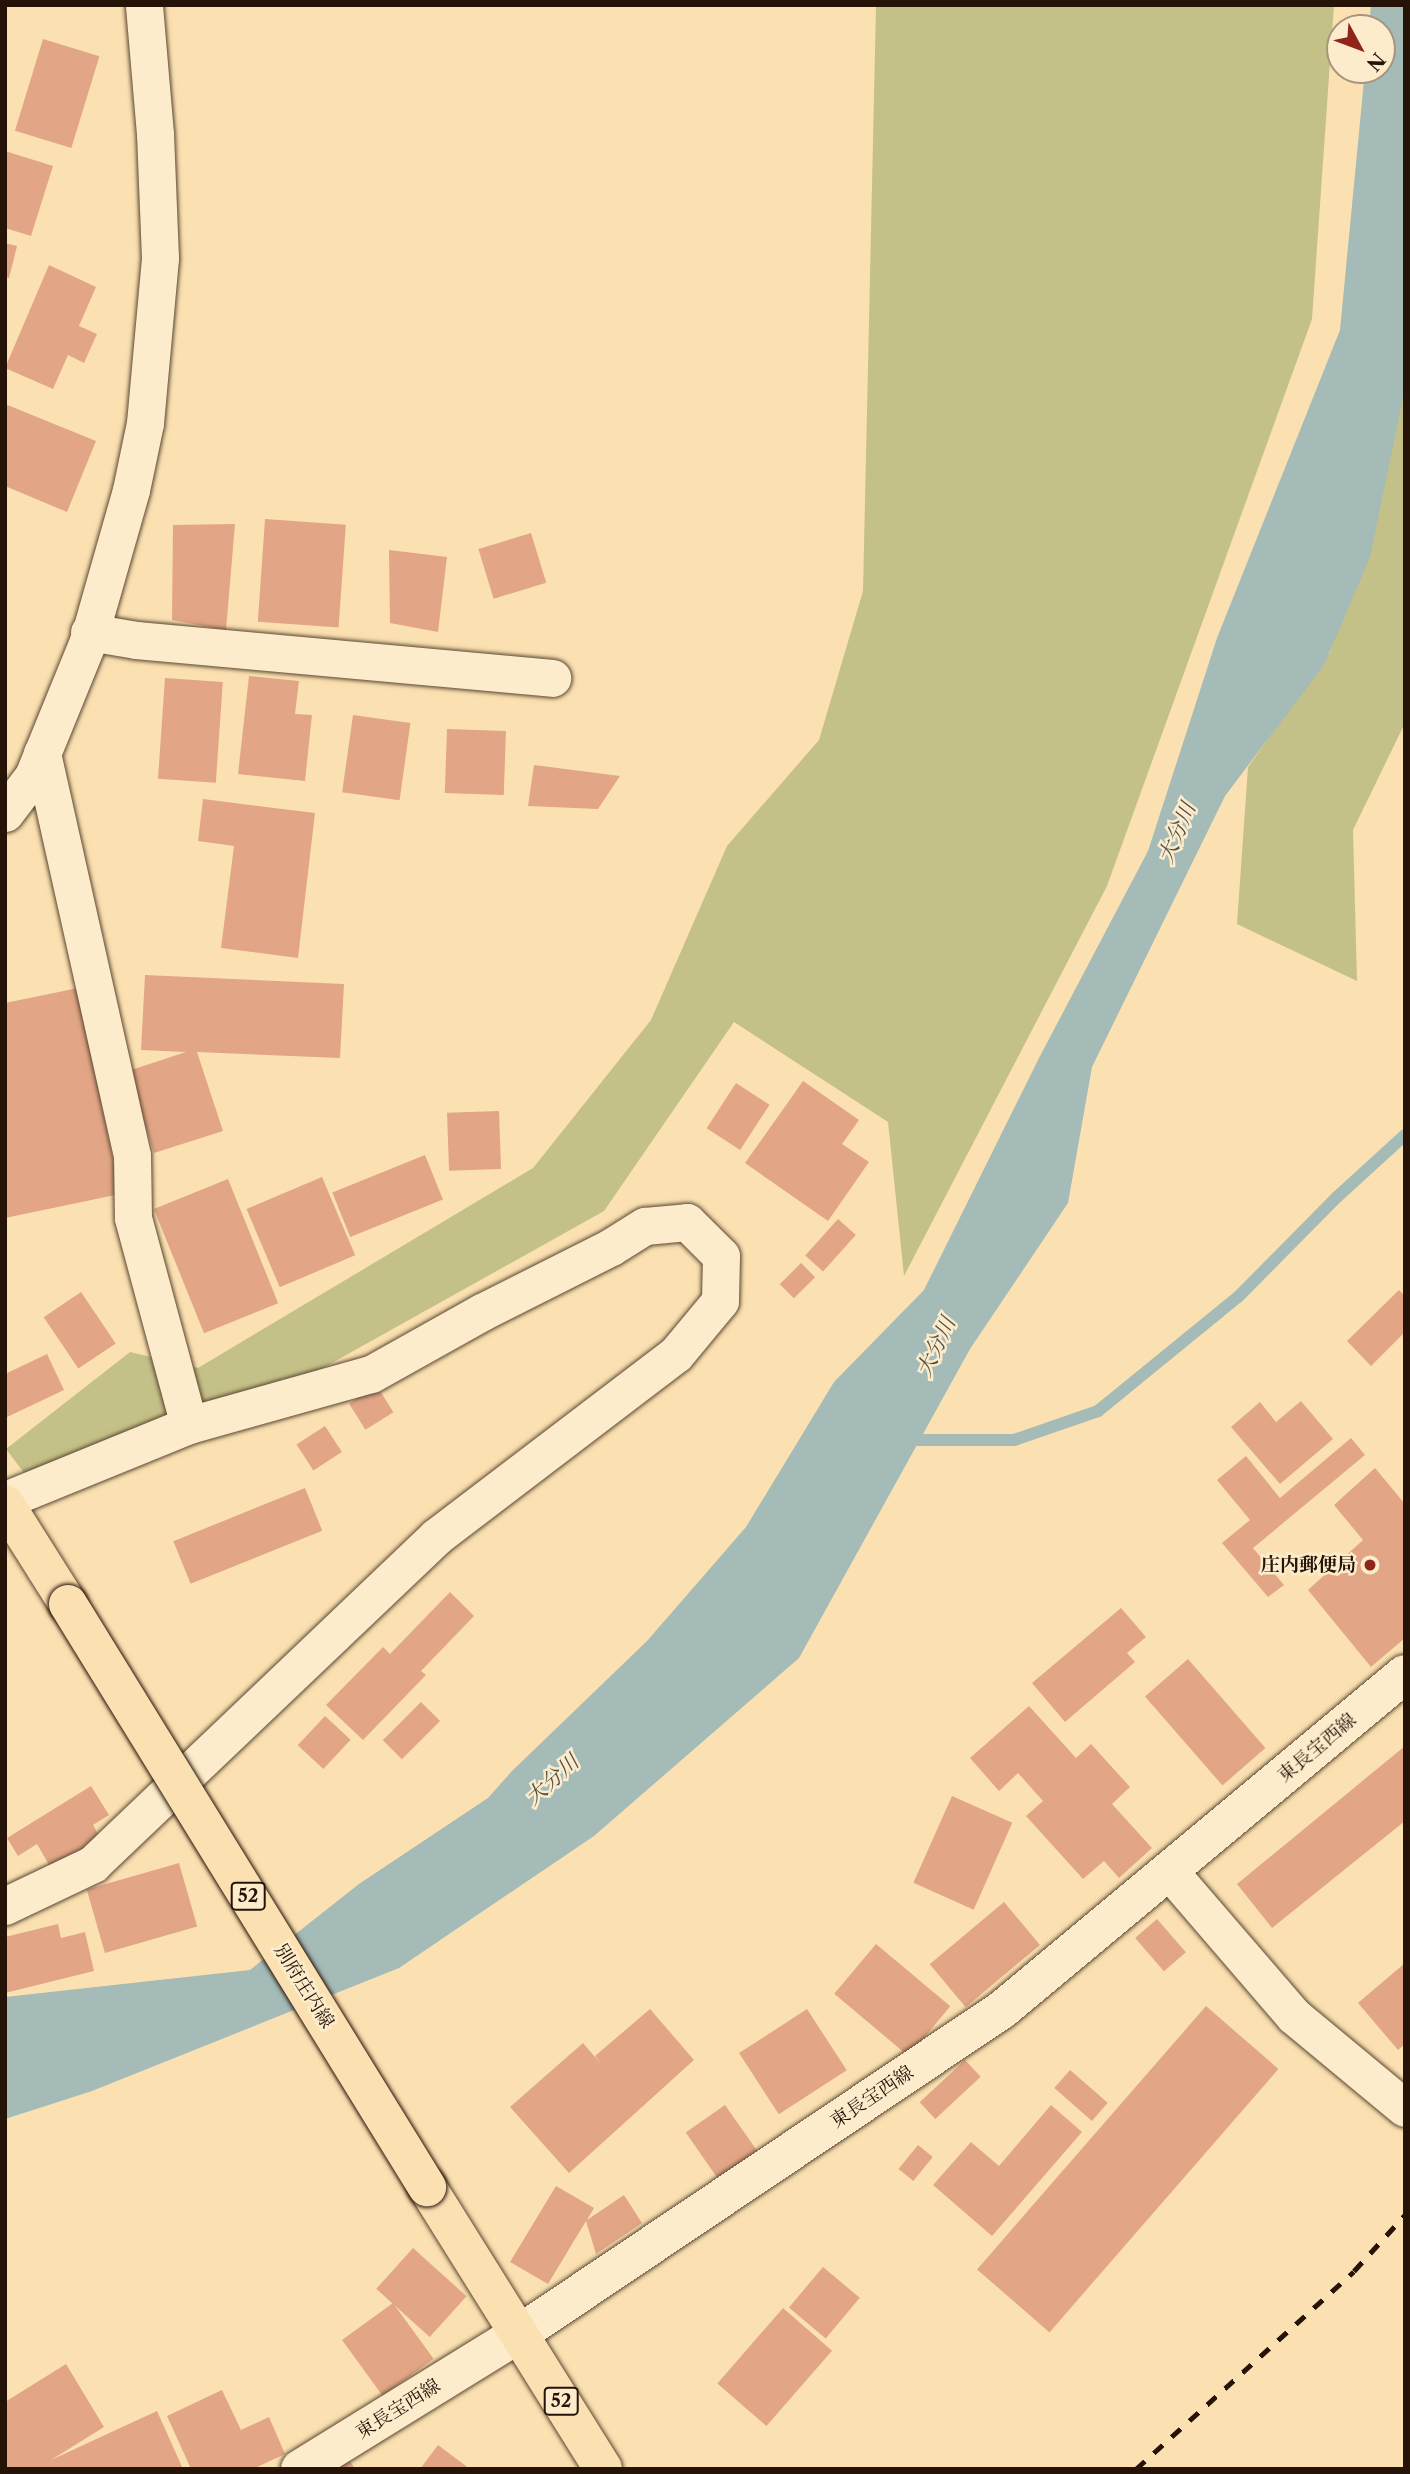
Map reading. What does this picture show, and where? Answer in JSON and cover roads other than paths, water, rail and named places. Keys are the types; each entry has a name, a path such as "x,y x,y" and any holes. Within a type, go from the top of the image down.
{"main road":[{"name":"別府庄内線","path":"5,1502 603,2469"},
{"name":"東長宝西線","path":"300,2469 519,2334 1003,2009 1405,1674"}],"street":[{"path":"5,813 33,776 89,632 131,490 153,363 160,258 159,199 144,5"},
{"path":"89,632 136,640 552,678"},
{"path":"42,753 132,1154 133,1218 189,1425"},
{"path":"5,1502 189,1425 371,1374 482,1312 611,1247 645,1226 687,1222 721,1256 720,1301 676,1354 436,1536 93,1864 5,1906"},
{"path":"1170,1872 1294,2016 1405,2108"}],"water":[{"name":"大分川","path":"1371,5 1405,5 1405,388 1370,557 1324,665 1225,796 1092,1067 1068,1203 970,1349 799,1658 594,1836 399,1968 92,2091 5,2119 5,1997 250,1970 359,1884 488,1798 512,1771 647,1641 746,1527 834,1382 924,1290 1039,1058 1148,851 1217,638 1340,330 1364,84 1396,84 1396,14 1370,14"}],"waterway":[{"path":"904,1440 1014,1440 1098,1411 1238,1297 1337,1197 1405,1135"}],"railway":[{"path":"1136,2469 1354,2271 1405,2215"}],"place":[{"name":"庄内郵便局","path":"1370,1565"}]}
